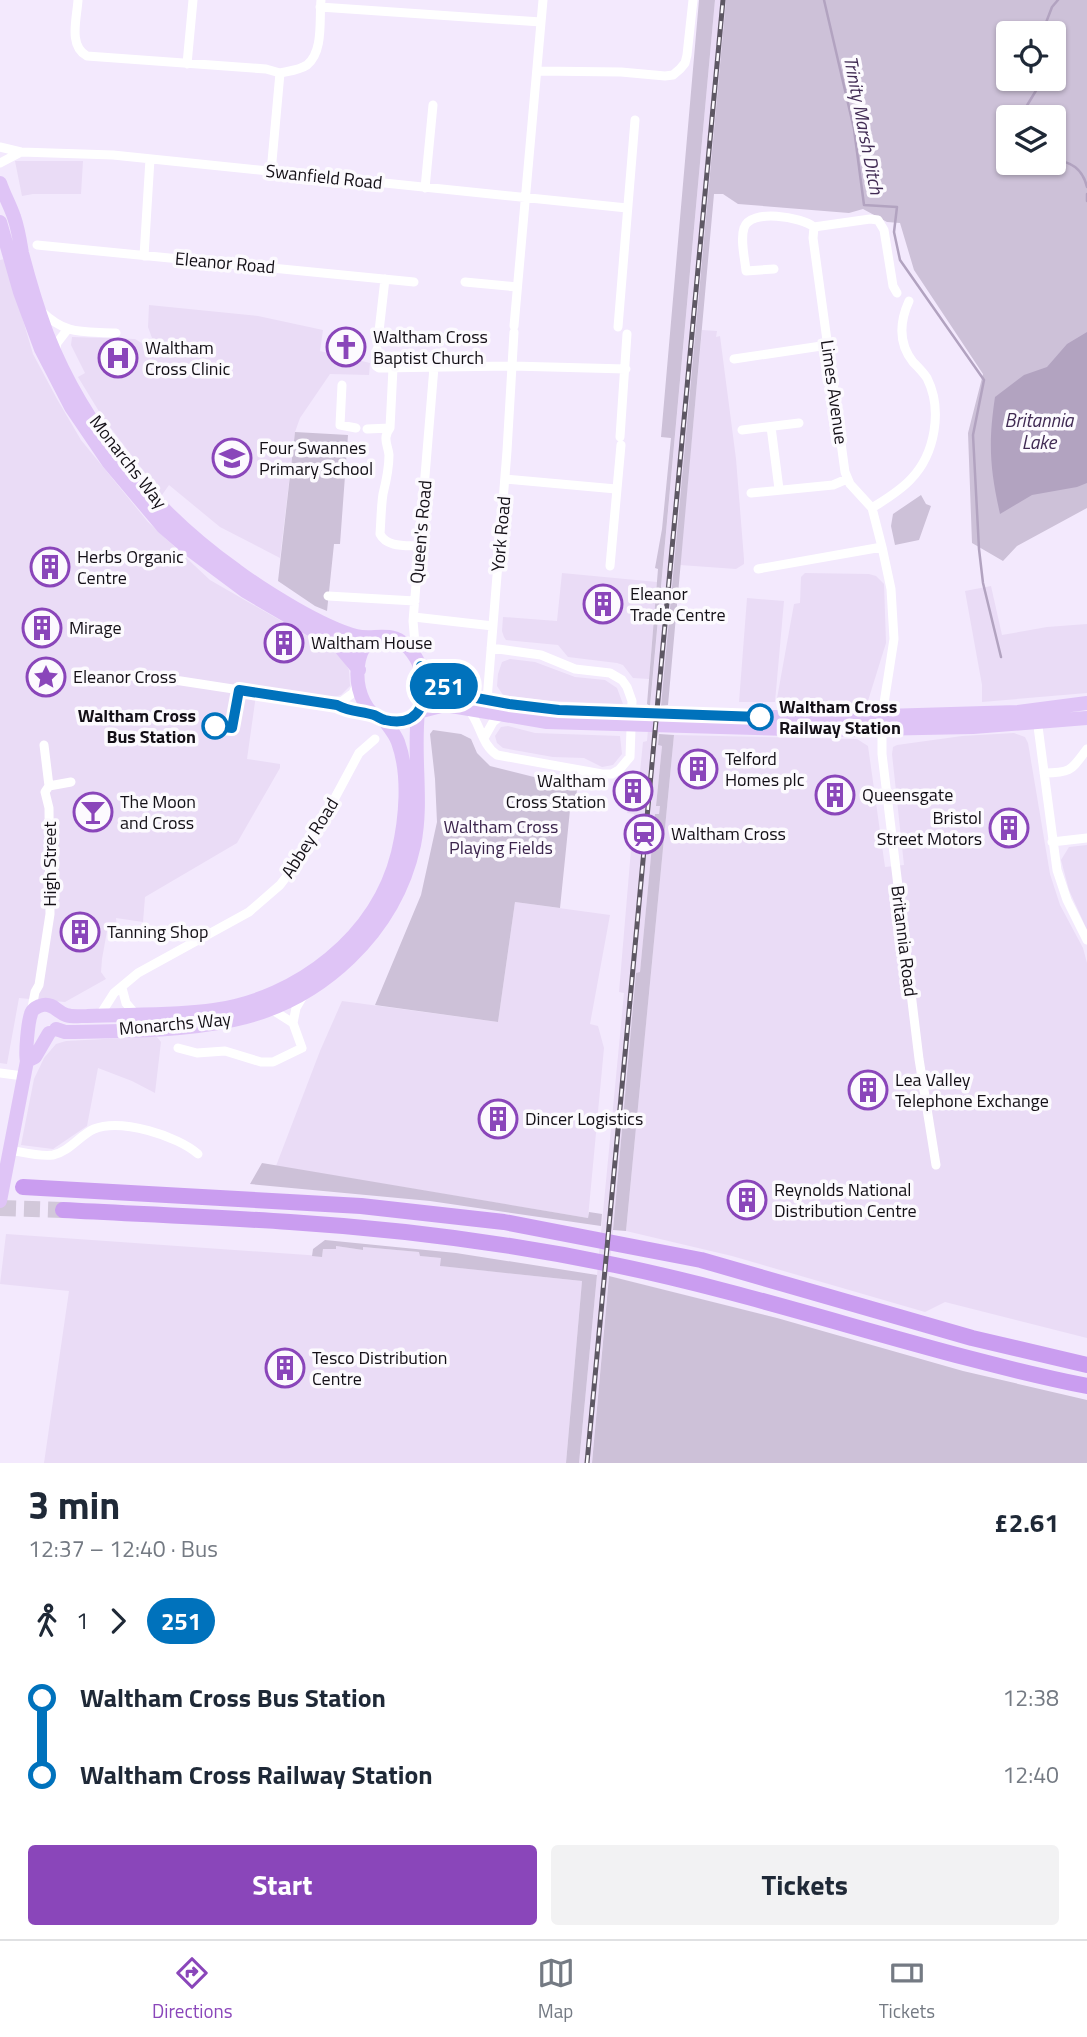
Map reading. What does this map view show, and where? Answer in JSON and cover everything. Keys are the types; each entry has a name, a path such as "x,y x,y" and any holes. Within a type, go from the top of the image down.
{"highway":[{"path":"23,1187 374,1207 468,1217 595,1238 735,1269 972,1338 1087,1365"},
{"path":"63,1210 348,1226 479,1241 635,1269 736,1293 997,1366 1087,1386"}],"main road":[{"name":"Monarchs Way","path":"0,183 14,217 38,308 55,352 102,434 146,491 180,525 235,570 290,604 355,636 376,637"},
{"name":"Monarchs Way","path":"0,222 20,292 41,349 71,407 109,463 163,527 186,547 246,591 339,646 359,676"},
{"path":"626,719 487,701 454,692 437,682 399,640 389,636 376,637 365,645 360,658 359,676 363,701 379,718 401,720 440,705 556,723 626,719 881,723 1037,717 1087,718"},
{"path":"418,712 426,694 419,661"},
{"path":"1037,717 1087,704"},
{"name":"Monarchs Way","path":"52,1031 189,1026 236,1020 271,1009 331,975 362,947 382,922 403,883 414,844 419,804 416,740 418,712"},
{"name":"Monarchs Way","path":"55,1008 68,1016 217,1010 252,1002 293,984 323,964 352,938 382,896 396,862 405,810 403,762 395,735 379,718"},
{"path":"40,1005 55,1008 60,1022 52,1031 39,1032 30,1020 40,1005"},
{"name":"High Street","path":"0,1201 25,1068 30,1020"},
{"name":"High Street","path":"25,1068 52,1031"}],"street":[{"path":"78,0 75,41 82,53 93,57 265,69 280,73 301,68 309,64 314,56 320,4 541,22"},
{"path":"187,64 193,0"},
{"name":"York Road","path":"487,701 517,287 542,0"},
{"path":"537,71 673,75 685,63 693,0"},
{"path":"271,172 280,73"},
{"path":"425,188 433,105"},
{"path":"618,327 635,120"},
{"name":"Swanfield Road","path":"0,147 21,152 78,152 627,208"},
{"name":"Swanfield Road","path":"0,163 21,152"},
{"path":"144,256 150,159"},
{"path":"774,269 746,271 743,229 749,220 783,216 806,220 814,227 878,220 884,230 893,286 897,293"},
{"name":"Limes Avenue","path":"814,227 813,238 847,480"},
{"name":"Eleanor Road","path":"37,245 414,282"},
{"path":"385,279 376,366 626,369"},
{"path":"465,282 517,287"},
{"path":"872,508 906,484 916,473 926,456 934,429 932,388 906,350 902,336 903,317 909,301"},
{"path":"38,308 54,324 67,330 116,333"},
{"path":"55,352 57,343 67,330"},
{"path":"610,566 627,334"},
{"path":"734,359 828,345"},
{"name":"Queen's Road","path":"419,661 414,617 434,367"},
{"path":"393,368 390,428 386,439 389,456 380,534 389,543 420,546"},
{"path":"342,385 340,425 356,428"},
{"path":"742,430 799,423"},
{"path":"771,426 779,489"},
{"path":"367,429 390,428"},
{"path":"505,479 616,489"},
{"path":"751,493 833,485 847,480 872,508 882,547 758,569"},
{"name":"Britannia Road","path":"882,547 891,589 894,639 881,723 882,754 918,1047 936,1165"},
{"path":"328,596 415,601"},
{"path":"414,617 493,626"},
{"path":"468,710 476,719 488,749 498,755 612,774 626,765 630,757 626,719 629,692 622,680 616,676 575,669 535,654 491,648"},
{"path":"118,676 144,676 337,705 346,710 379,718"},
{"path":"337,705 353,693 359,676"},
{"path":"484,738 493,722 500,716"},
{"path":"1037,717 1052,842 1062,887 1087,940"},
{"name":"Abbey Road","path":"100,1015 114,993 138,973 249,912 280,886 307,850 359,752 375,739"},
{"name":"High Street","path":"30,1020 49,932 51,906 49,808 45,792 49,786 44,745"},
{"path":"1044,773 1068,772 1087,749"},
{"path":"49,786 71,782"},
{"path":"1052,842 1087,838"},
{"path":"39,985 55,1008"},
{"path":"122,988 126,1003 136,1015"},
{"path":"178,1048 201,1054 212,1050 225,1051 255,1061 272,1062 302,1048 293,1023 296,1008 305,992"},
{"path":"271,1009 293,1023"},
{"path":"0,1073 25,1068"},
{"path":"9,1150 52,1155 92,1129 118,1125 142,1129 190,1146 198,1154"}],"shaded area":[{"path":"715,0 726,0 661,706 658,745 662,746 656,806 660,806 659,815 655,815 640,973 636,973 592,1463 579,1463 624,993 619,992 634,814 627,813 630,774 640,772 643,742 647,741"},
{"path":"15,161 83,161 81,194 22,196"},
{"path":"5,259 33,354 81,440 148,522 210,580 342,658 349,670 350,686 341,695 330,698 257,688 247,759 280,764 280,768 237,843 145,897 143,922 116,918 117,927 107,931 102,959 101,972 106,979 65,1002 19,998 7,1064 0,1063 0,260"},
{"name":"Four Swannes Primary School","path":"149,305 258,316 323,330 320,351 370,363 369,375 330,374 300,418 295,432 280,558 220,527 169,485 162,495 103,418 78,377 85,373 71,345 72,337 135,339 143,344 152,338 148,327"},
{"path":"702,330 717,331 716,337 720,336 736,459 744,559 744,564 736,569 680,565"},
{"path":"562,573 657,582 649,679 633,678 623,665 617,663 568,657 558,645 506,640 502,631 503,617 557,621"},
{"path":"805,573 869,574 876,576 884,584 886,643 867,704 792,707 776,704 794,604 800,603 801,577"},
{"path":"991,586 1002,635 1047,627 1087,624 1087,693 982,702 982,685 965,591"},
{"path":"747,598 784,601 775,702 739,702"},
{"path":"510,659 535,662 575,677 605,680 617,688 623,704 549,701 503,695 497,686 498,674 502,662"},
{"path":"508,726 535,733 620,736 622,754 613,765 602,767 584,758 553,757 503,748 497,743 495,736 501,727"},
{"path":"1014,733 1025,737 1028,743 1050,874 1060,905 1083,948 1087,963 1087,1338 945,1302 925,1312 732,1256 626,1231 674,735 857,739 868,746 885,867 904,865 893,747 962,736"},
{"path":"1087,845 1087,930 1069,890 1061,860 1069,847"},
{"path":"515,902 610,915 590,1024 598,1026 604,1048 588,1218 276,1166 342,1001 498,1022"},
{"path":"157,1037 161,1042 155,1093 98,1068 87,1126 53,1149 21,1145 34,1079 44,1058 56,1044 66,1041"},
{"path":"6,1234 322,1256 323,1248 336,1246 363,1250 363,1247 420,1252 420,1256 441,1258 441,1266 582,1281 566,1463 44,1463 69,1291 0,1284"}],"green space":[{"path":"699,0 715,0 650,706 647,704 658,569 655,568 662,529 671,438 661,437"},
{"path":"726,0 1087,0 1087,508 1017,546 1003,561 972,543 968,433 983,374 914,270 900,223 887,222 863,209 849,213 738,204 723,194 714,194 668,705 661,706"},
{"path":"295,432 348,435 340,544 334,544 327,611 278,581"},
{"path":"921,495 926,504 931,506 919,540 895,545 891,526 893,514"},
{"name":"Waltham Cross Playing Fields","path":"433,730 461,734 471,739 477,753 490,766 577,785 576,810 570,810 560,908 515,902 498,1022 375,1005 421,895 437,822 430,734"},
{"path":"659,734 674,735 626,1231 613,1230 636,973 640,972 655,814 659,814 660,806 656,806 662,746 658,745"},
{"path":"262,1163 588,1218 589,1212 602,1214 601,1226 430,1201 250,1184"},
{"path":"325,1240 456,1253 597,1275 579,1463 566,1463 582,1281 440,1266 441,1258 420,1256 419,1252 336,1246 336,1249 323,1249 322,1257 312,1256 313,1249"},
{"path":"609,1276 777,1318 963,1371 1087,1400 1087,1463 592,1463"}],"water":[{"name":"Britannia Lake","path":"1087,332 1087,483 1032,495 1000,514 991,456 995,397 1024,375 1047,367 1067,344"}],"waterway":[{"name":"Trinity Marsh Ditch","path":"824,0 854,129 864,205 897,207 894,232 900,260 984,380 973,435 979,549 983,583 1001,657"},
{"path":"1047,21 1058,0"},
{"path":"1027,105 1036,91"},
{"path":"1066,162 1083,176 1087,187"},
{"path":"1087,194 1087,201"}],"tunnel":[{"path":"0,1208 63,1210"}],"railway":[{"path":"587,1463 723,0"}],"bus line":[{"name":"251","path":"215,726 232,728 239,690 337,705 384,720 411,718 418,712 426,694 421,666 437,682 460,695 541,709 760,717"}],"place":[{"name":"Waltham Cross Baptist Church","path":"346,347"},
{"name":"Waltham Cross Clinic","path":"118,358"},
{"name":"Four Swannes Primary School","path":"232,458"},
{"name":"Herbs Organic Centre","path":"50,567"},
{"name":"Eleanor Trade Centre","path":"603,604"},
{"name":"Mirage","path":"42,628"},
{"name":"Waltham House","path":"284,643"},
{"name":"Eleanor Cross","path":"46,677"},
{"name":"Waltham Cross Railway Station","path":"760,717"},
{"name":"Waltham Cross Bus Station","path":"215,726"},
{"name":"Telford Homes plc","path":"698,769"},
{"name":"Waltham Cross Station","path":"633,791"},
{"name":"Queensgate","path":"835,795"},
{"name":"The Moon and Cross","path":"93,812"},
{"name":"Bristol Street Motors","path":"1009,828"},
{"name":"Waltham Cross","path":"644,834"},
{"name":"Tanning Shop","path":"80,932"},
{"name":"Lea Valley Telephone Exchange","path":"868,1090"},
{"name":"Dincer Logistics","path":"498,1119"},
{"name":"Reynolds National Distribution Centre","path":"747,1200"},
{"name":"Tesco Distribution Centre","path":"285,1368"}]}
